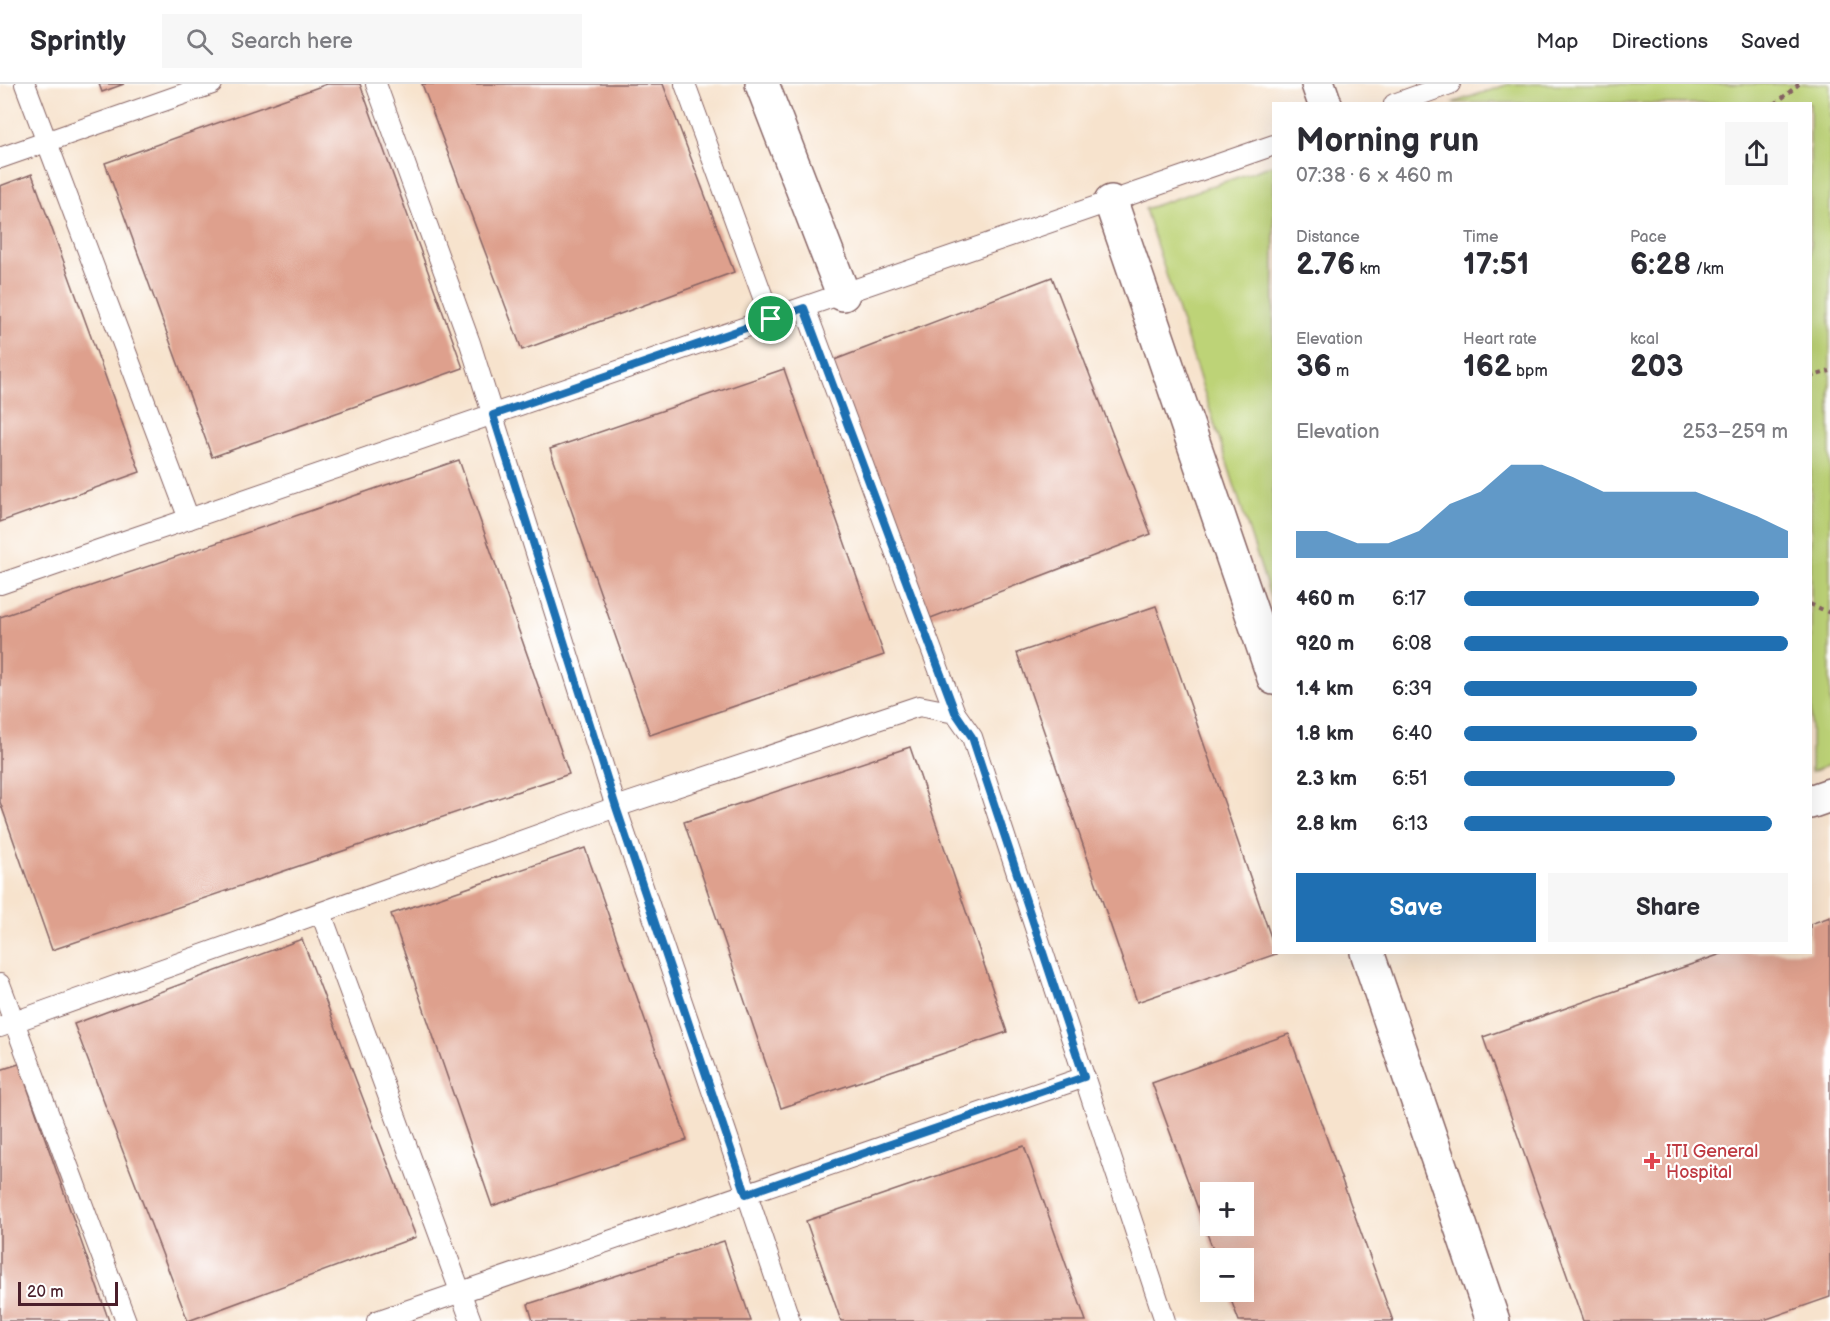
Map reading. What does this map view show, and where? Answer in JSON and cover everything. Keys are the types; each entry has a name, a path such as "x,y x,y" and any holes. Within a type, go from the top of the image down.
{"street":[{"path":"762,84 843,294"},
{"path":"1318,84 1323,102"},
{"path":"1111,202 1272,672"},
{"path":"1812,801 1830,795"},
{"path":"1372,954 1493,1321"}],"lane":[{"path":"25,84 189,519"},
{"path":"0,158 212,84"},
{"path":"376,84 470,343 616,807 789,1321"},
{"path":"685,84 771,319"},
{"path":"1400,102 1450,84"},
{"path":"0,584 1272,146"},
{"path":"804,308 955,712 972,737 1165,1321"},
{"path":"7,1025 616,807 919,705 955,712"},
{"path":"321,913 471,1321"},
{"path":"0,984 7,1025 126,1321"},
{"path":"377,1321 1084,1077"}],"path":[{"path":"1778,102 1799,84"},
{"path":"1812,376 1830,371"},
{"path":"1812,605 1830,613"}],"green space":[{"path":"1509,84 1830,84 1830,765 1812,772 1812,102 1455,102"},
{"path":"1272,166 1272,602 1145,209"}],"building":[{"path":"99,84 124,84 102,92"},
{"path":"327,84 360,84 463,368 212,457 105,163"},
{"path":"422,84 663,84 734,272 522,350"},
{"path":"32,174 140,472 0,522 0,186"},
{"path":"1052,277 1151,534 928,619 829,362"},
{"path":"784,369 884,655 650,735 550,449"},
{"path":"459,460 569,774 52,950 0,802 0,617"},
{"path":"1156,606 1272,940 1272,954 1276,954 1137,1002 1017,653"},
{"path":"910,747 1007,1032 781,1108 684,822"},
{"path":"585,848 687,1140 492,1206 391,914"},
{"name":"ITI General Hospital","path":"1830,917 1830,1297 1761,1321 1583,1321 1483,1037 1721,954 1812,954 1812,923"},
{"path":"302,939 416,1237 188,1321 74,1024"},
{"path":"1289,1034 1393,1321 1239,1321 1232,1302 1254,1302 1254,1248 1212,1248 1208,1236 1254,1236 1254,1182 1200,1182 1200,1214 1152,1083"},
{"path":"19,1064 109,1321 0,1321 0,1070"},
{"path":"1024,1146 1086,1321 841,1321 806,1221"},
{"path":"724,1241 751,1321 533,1321 528,1304"}],"place":[{"name":"ITI General Hospital","path":"1652,1161"}],"route":[{"path":"804,308 955,712 972,737 1084,1077 746,1194 616,807 493,415 771,319 804,308"}]}
